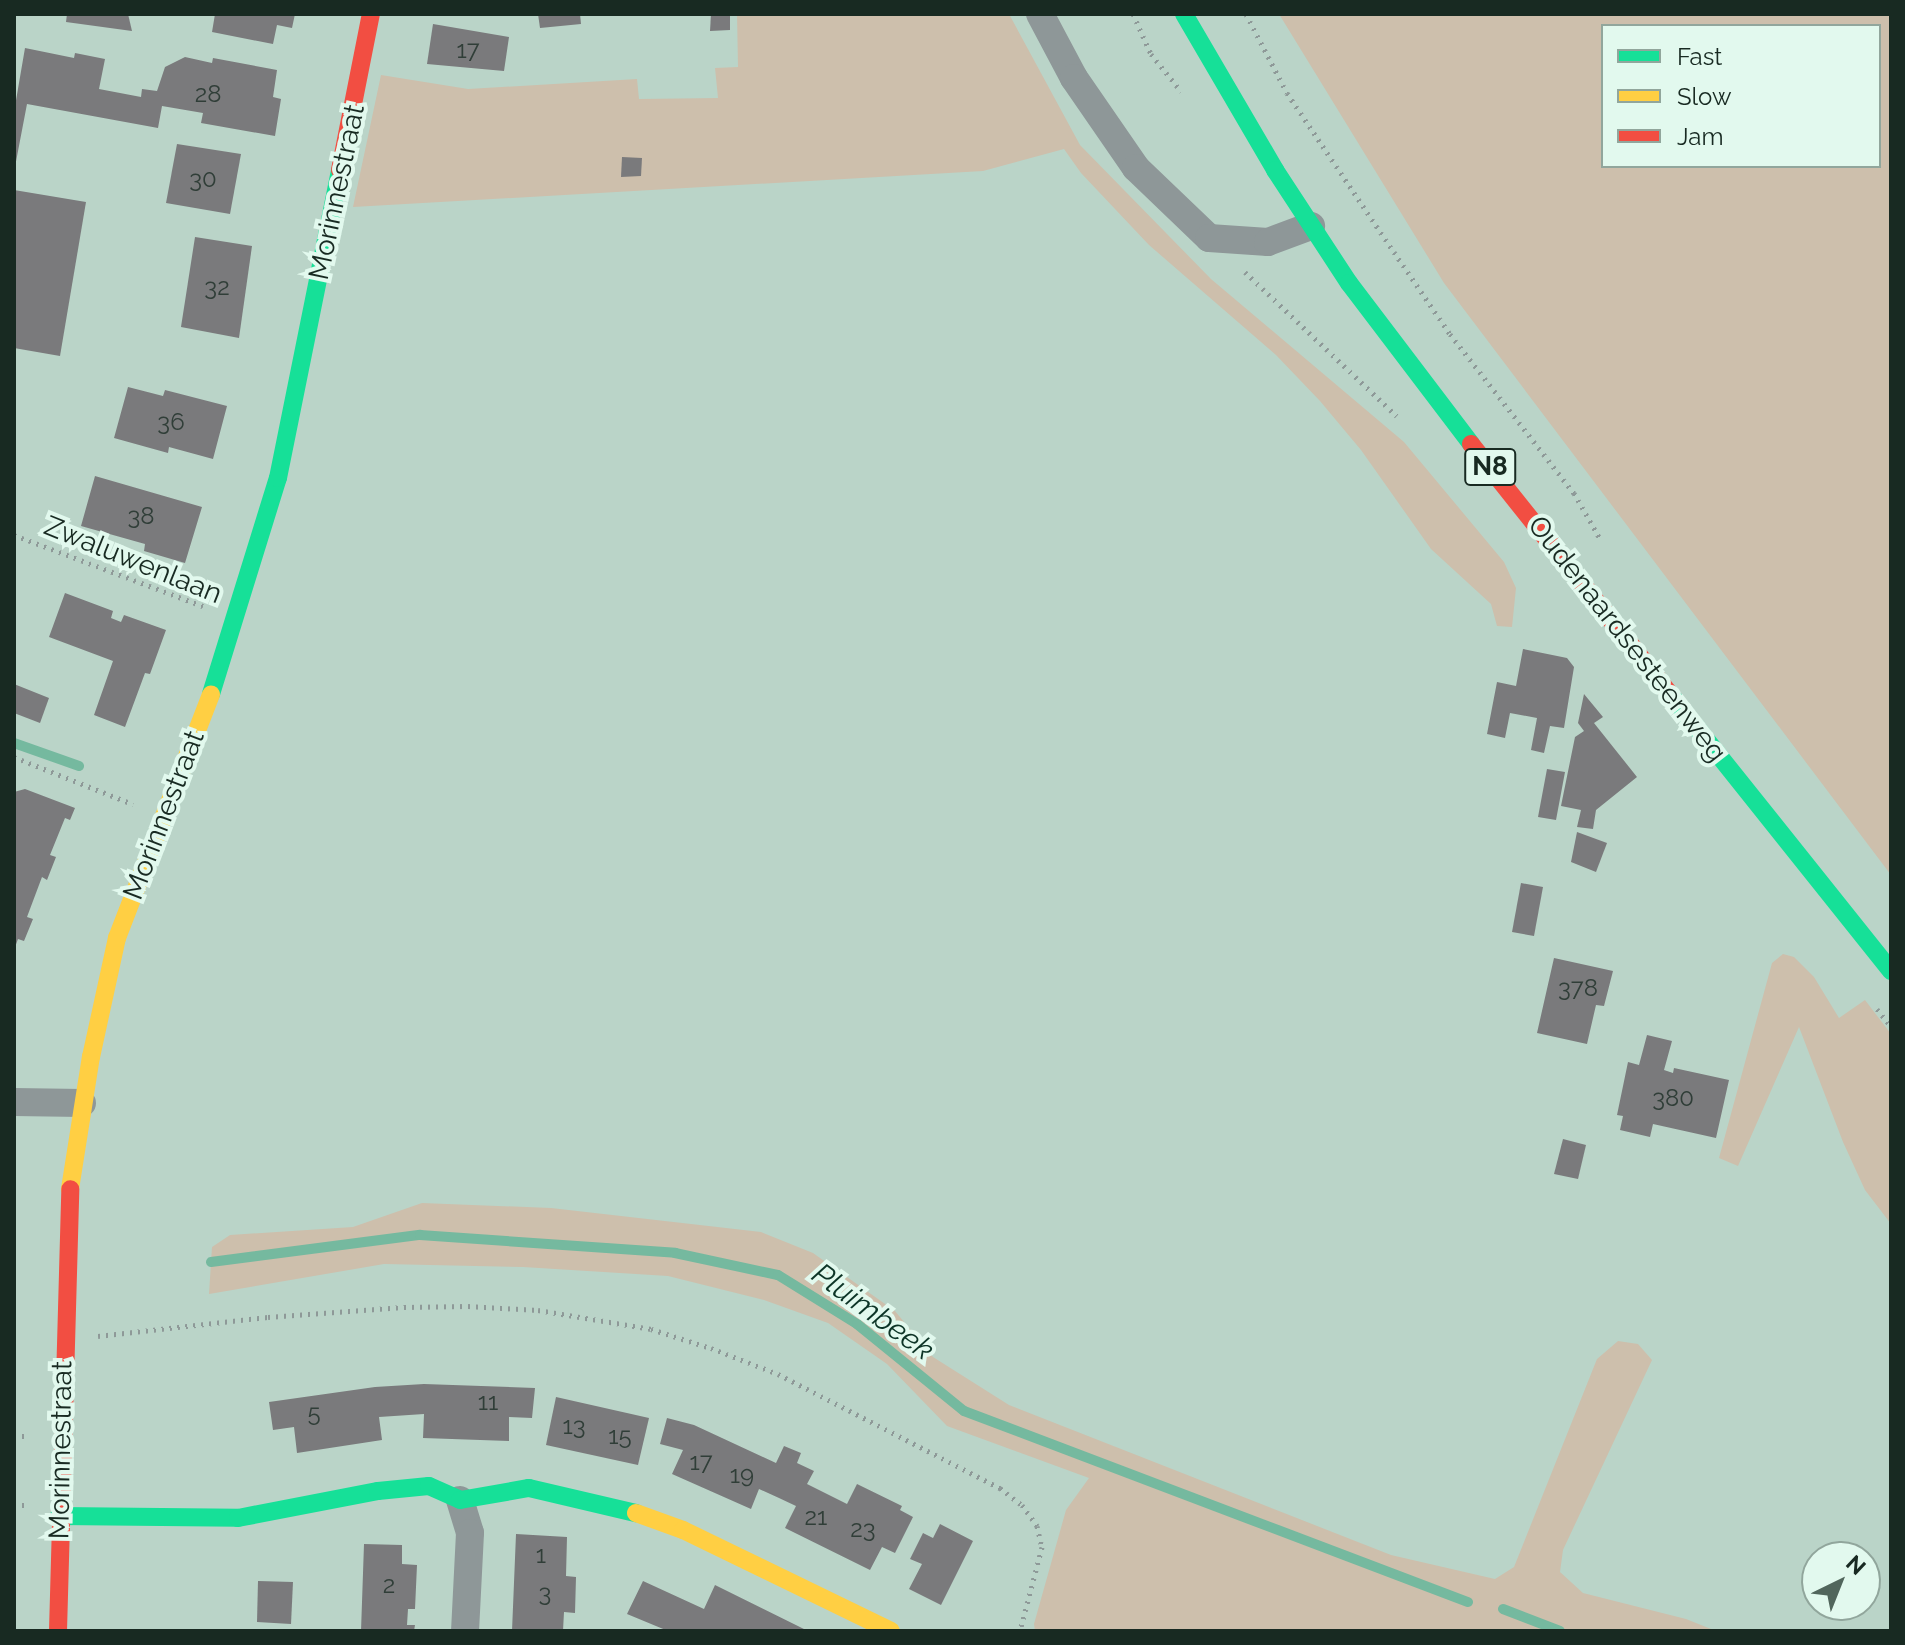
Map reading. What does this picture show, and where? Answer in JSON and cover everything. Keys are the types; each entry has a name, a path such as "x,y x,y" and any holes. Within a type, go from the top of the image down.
{"street":[{"name":"Morinnestraat","path":"58,1631 68,1203 82,1103 117,938 235,624 278,478 371,14"},
{"path":"1040,14 1074,78 1136,168 1209,238 1268,242 1311,226"},
{"name":"Oudenaardsesteenweg","path":"1184,14 1211,65 1311,226 1445,411 1891,971"},
{"path":"14,1102 82,1103"},
{"path":"59,1516 238,1518 378,1491 429,1486 460,1500 529,1488 612,1505 683,1530 891,1631"},
{"path":"460,1500 470,1533 465,1631"}],"path":[{"path":"1246,14 1287,93 1394,252 1450,334 1574,493 1602,541"},
{"path":"1209,238 1397,416"},
{"name":"Zwaluwenlaan","path":"14,535 196,602 235,624"},
{"path":"14,757 164,815"},
{"path":"64,1344 114,1333 404,1307 538,1310 651,1329 778,1374 1000,1488 1022,1505 1037,1526 1042,1547 1020,1631"}],"shaded area":[{"path":"737,14 1009,14 1080,145 1211,279 1404,442 1504,562 1516,588 1512,627 1497,626 1491,604 1431,549 1361,450 1320,401 1276,355 1149,245 1081,173 1064,149 983,171 353,207 381,75 468,89 637,79 639,99 718,98 715,68 738,67"},
{"path":"1279,14 1891,14 1891,875 1444,283"},
{"path":"1783,954 1794,957 1814,977 1839,1018 1865,1000 1891,1034 1891,1224 1865,1190 1799,1027 1738,1166 1719,1158 1772,963"},
{"path":"422,1203 551,1208 761,1232 813,1253 895,1311 933,1357 1009,1405 1391,1555 1495,1579 1514,1567 1597,1359 1618,1341 1638,1344 1652,1360 1563,1550 1560,1572 1583,1593 1686,1619 1716,1631 1035,1631 1034,1624 1066,1510 1089,1478 947,1426 887,1364 828,1323 764,1300 668,1276 523,1267 384,1264 209,1294 212,1247 230,1235 353,1227"}],"building":[{"path":"67,14 128,14 132,31 66,22"},
{"path":"215,14 295,14 292,28 277,25 273,44 212,32"},
{"path":"538,14 580,14 581,24 540,28"},
{"path":"711,14 730,14 730,30 710,31"},
{"path":"433,24 509,37 504,71 427,64"},
{"path":"25,48 74,58 75,53 105,59 99,89 141,97 142,89 157,91 165,67 185,57 212,63 213,58 277,70 273,97 281,99 275,136 201,123 203,113 162,106 158,128 27,104 14,172 14,112"},
{"path":"177,144 241,154 230,214 166,203"},
{"path":"622,157 642,158 641,176 621,177"},
{"path":"14,190 86,202 60,356 14,348"},
{"path":"195,237 252,246 239,338 181,327"},
{"path":"128,387 163,396 165,390 227,406 213,459 169,447 168,453 114,438"},
{"path":"95,476 202,507 185,563 144,551 145,544 81,526"},
{"path":"65,593 113,611 111,618 121,622 124,615 166,630 150,674 145,673 125,727 94,715 113,661 49,637"},
{"path":"1523,649 1567,658 1574,667 1564,728 1550,726 1544,753 1531,750 1537,718 1510,713 1505,738 1487,734 1497,682 1516,686"},
{"path":"14,684 49,698 40,723 14,713"},
{"path":"1584,694 1603,717 1594,723 1637,777 1596,810 1593,829 1577,827 1581,810 1561,806 1575,737 1584,731 1578,723"},
{"path":"1547,769 1565,772 1556,820 1538,817"},
{"path":"25,789 75,808 70,820 65,818 50,855 56,857 47,880 42,877 27,917 33,919 24,941 18,939 14,950 14,792"},
{"path":"1577,832 1607,843 1596,872 1571,862"},
{"path":"1521,883 1543,887 1534,936 1512,932"},
{"path":"1554,958 1613,971 1604,1006 1596,1005 1587,1044 1537,1033"},
{"path":"1647,1035 1672,1041 1664,1070 1673,1073 1674,1068 1729,1080 1716,1138 1653,1124 1650,1137 1620,1130 1623,1116 1617,1115 1628,1062 1639,1065"},
{"path":"1563,1139 1586,1145 1578,1179 1554,1174"},
{"path":"424,1384 535,1388 532,1418 509,1417 509,1441 423,1438 424,1414 379,1417 382,1440 297,1453 294,1427 273,1430 269,1402 375,1387"},
{"path":"556,1397 649,1418 638,1465 546,1445"},
{"path":"667,1418 694,1425 776,1463 784,1446 801,1453 797,1463 814,1471 807,1484 847,1504 857,1484 902,1506 900,1510 913,1517 895,1553 882,1547 870,1570 785,1528 796,1506 759,1489 751,1509 672,1474 683,1450 660,1444"},
{"path":"940,1524 973,1541 941,1605 909,1589 922,1564 910,1559 923,1533 933,1538"},
{"path":"516,1534 567,1537 566,1576 576,1577 575,1613 564,1612 563,1631 512,1631"},
{"path":"364,1544 402,1545 402,1564 417,1565 415,1609 408,1609 407,1625 415,1625 414,1631 361,1631"},
{"path":"258,1581 293,1582 291,1624 257,1622"},
{"path":"643,1581 704,1609 715,1585 808,1631 668,1631 627,1614"}],"waterway":[{"path":"14,743 79,766"},
{"name":"Pluimbeek","path":"211,1262 420,1235 675,1253 778,1275 857,1324 964,1411 1468,1602"},
{"name":"Pluimbeek","path":"1503,1609 1560,1631"}],"traffic: fast":[{"path":"1184,14 1275,170 1349,283 1471,444"},
{"path":"211,694 278,478 340,170"},
{"path":"1669,693 1891,971"},
{"path":"59,1516 238,1518 378,1491 429,1486 460,1500 529,1488 636,1513"}],"traffic: slow":[{"path":"70,1189 91,1057 117,938 211,694"},
{"path":"636,1513 683,1530 891,1631"}],"traffic: jam":[{"path":"340,170 371,14"},
{"path":"1471,444 1669,693"},
{"path":"58,1631 70,1189"}]}
